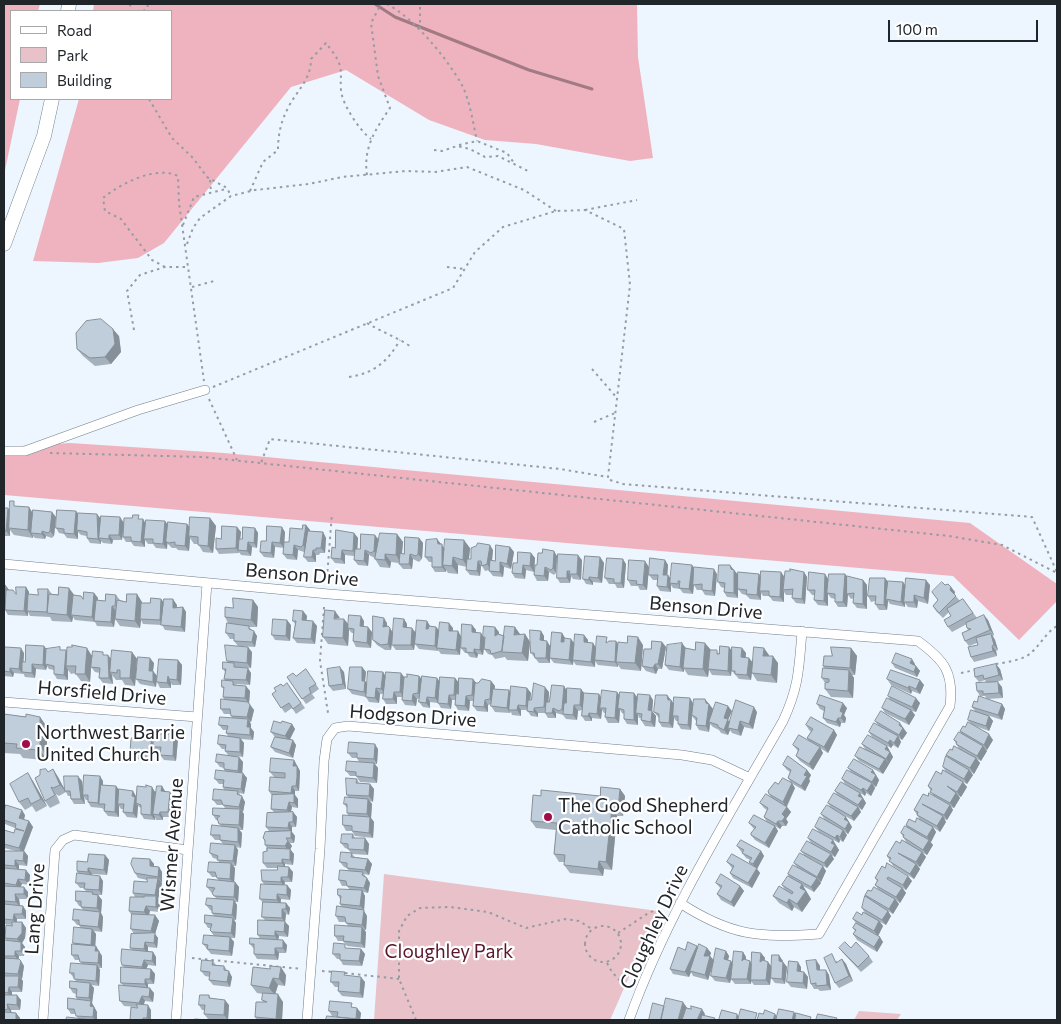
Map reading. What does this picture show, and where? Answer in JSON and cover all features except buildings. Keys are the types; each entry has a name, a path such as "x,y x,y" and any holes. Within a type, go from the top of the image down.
{"main road":[{"path":"4,244 44,136 52,100"}],"street":[{"path":"4,451 25,451 138,410 205,390"},
{"name":"Benson Drive","path":"4,564 207,583 918,640 936,654 948,671 952,692 950,706 819,934 795,936 741,933 706,920 680,903"},
{"name":"Wismer Avenue","path":"176,1020 207,583"},
{"name":"Cloughley Drive","path":"630,1020 640,989 680,903 783,722 795,696 802,632"},
{"name":"Horsfield Drive","path":"4,702 197,717"},
{"name":"Hodgson Drive","path":"307,1020 320,849 324,761 327,739 335,728 348,726 682,755 712,760 750,778"},
{"name":"Lang Drive","path":"43,1020 56,850 63,840 74,835 188,850"}],"path":[{"path":"367,175 366,152 371,139 390,108 378,76 371,23 381,4"},
{"path":"387,4 399,10 420,29 462,86 477,141"},
{"path":"420,4 420,29"},
{"path":"250,191 263,162 278,150 280,125 288,108 311,73 311,59 326,43 340,64 342,76 341,90 344,101 362,129 371,139"},
{"path":"150,100 172,138 210,178 227,188 232,196"},
{"path":"434,150 442,151 477,141 507,153 516,165"},
{"path":"457,146 470,149 485,157 498,156 530,172"},
{"path":"187,245 193,228 200,218 232,196 250,191 309,184 342,176 406,171 435,172 467,167 524,190 556,211"},
{"path":"165,267 152,260 120,219 104,211 103,198 115,188 140,177 170,173 178,176 205,390 238,461"},
{"path":"210,178 212,192"},
{"path":"183,225 194,197 227,188"},
{"path":"205,390 453,288 475,252 503,227 556,211 585,210 637,200"},
{"path":"261,463 270,439 560,469 608,477 630,285 624,229 585,210"},
{"path":"134,330 127,291 140,275 165,267 190,267"},
{"path":"447,267 465,269"},
{"path":"192,287 214,282"},
{"path":"368,323 410,346"},
{"path":"349,377 361,375 385,363 400,340"},
{"path":"592,370 617,398"},
{"path":"594,422 615,412"},
{"path":"47,453 203,457 949,536 1002,545 1057,573"},
{"path":"610,480 623,484 1032,517 1057,573"},
{"path":"327,578 332,513"},
{"path":"324,607 320,661 328,713"},
{"path":"995,665 1020,659 1033,653 1048,632 1057,626"},
{"path":"961,673 978,669"},
{"path":"416,1020 399,978 399,931 407,916 420,908 450,906 488,912 526,928 565,919 579,921 592,929"},
{"path":"618,933 650,912 660,910"},
{"path":"597,926 609,926 618,933 621,938 621,950 613,960 607,962 595,960 586,951 585,939 592,929 597,926"},
{"path":"192,958 302,969"},
{"path":"607,962 612,972 626,986"},
{"path":"322,971 399,978"}],"green space":[{"name":"Cloughley Park","path":"384,874 658,911 610,1020 374,1020"},
{"path":"859,1011 901,1014 897,1020 854,1020"}],"shaded area":[{"path":"4,4 40,4 38,10 10,10 10,100 20,100 4,175"},
{"path":"94,4 637,4 638,57 653,158 630,161 536,144 485,140 429,120 346,70 291,87 164,243 138,258 98,263 33,261 79,100 172,100 172,10 93,10"},
{"path":"70,443 224,453 970,523 1057,584 1057,601 1019,640 953,576 4,495 4,447"}],"waterway":[{"path":"375,4 395,17 529,70 592,89"}],"place":[{"name":"Northwest Barrie United Church","path":"26,744"},
{"name":"The Good Shepherd Catholic School","path":"548,817"}]}
